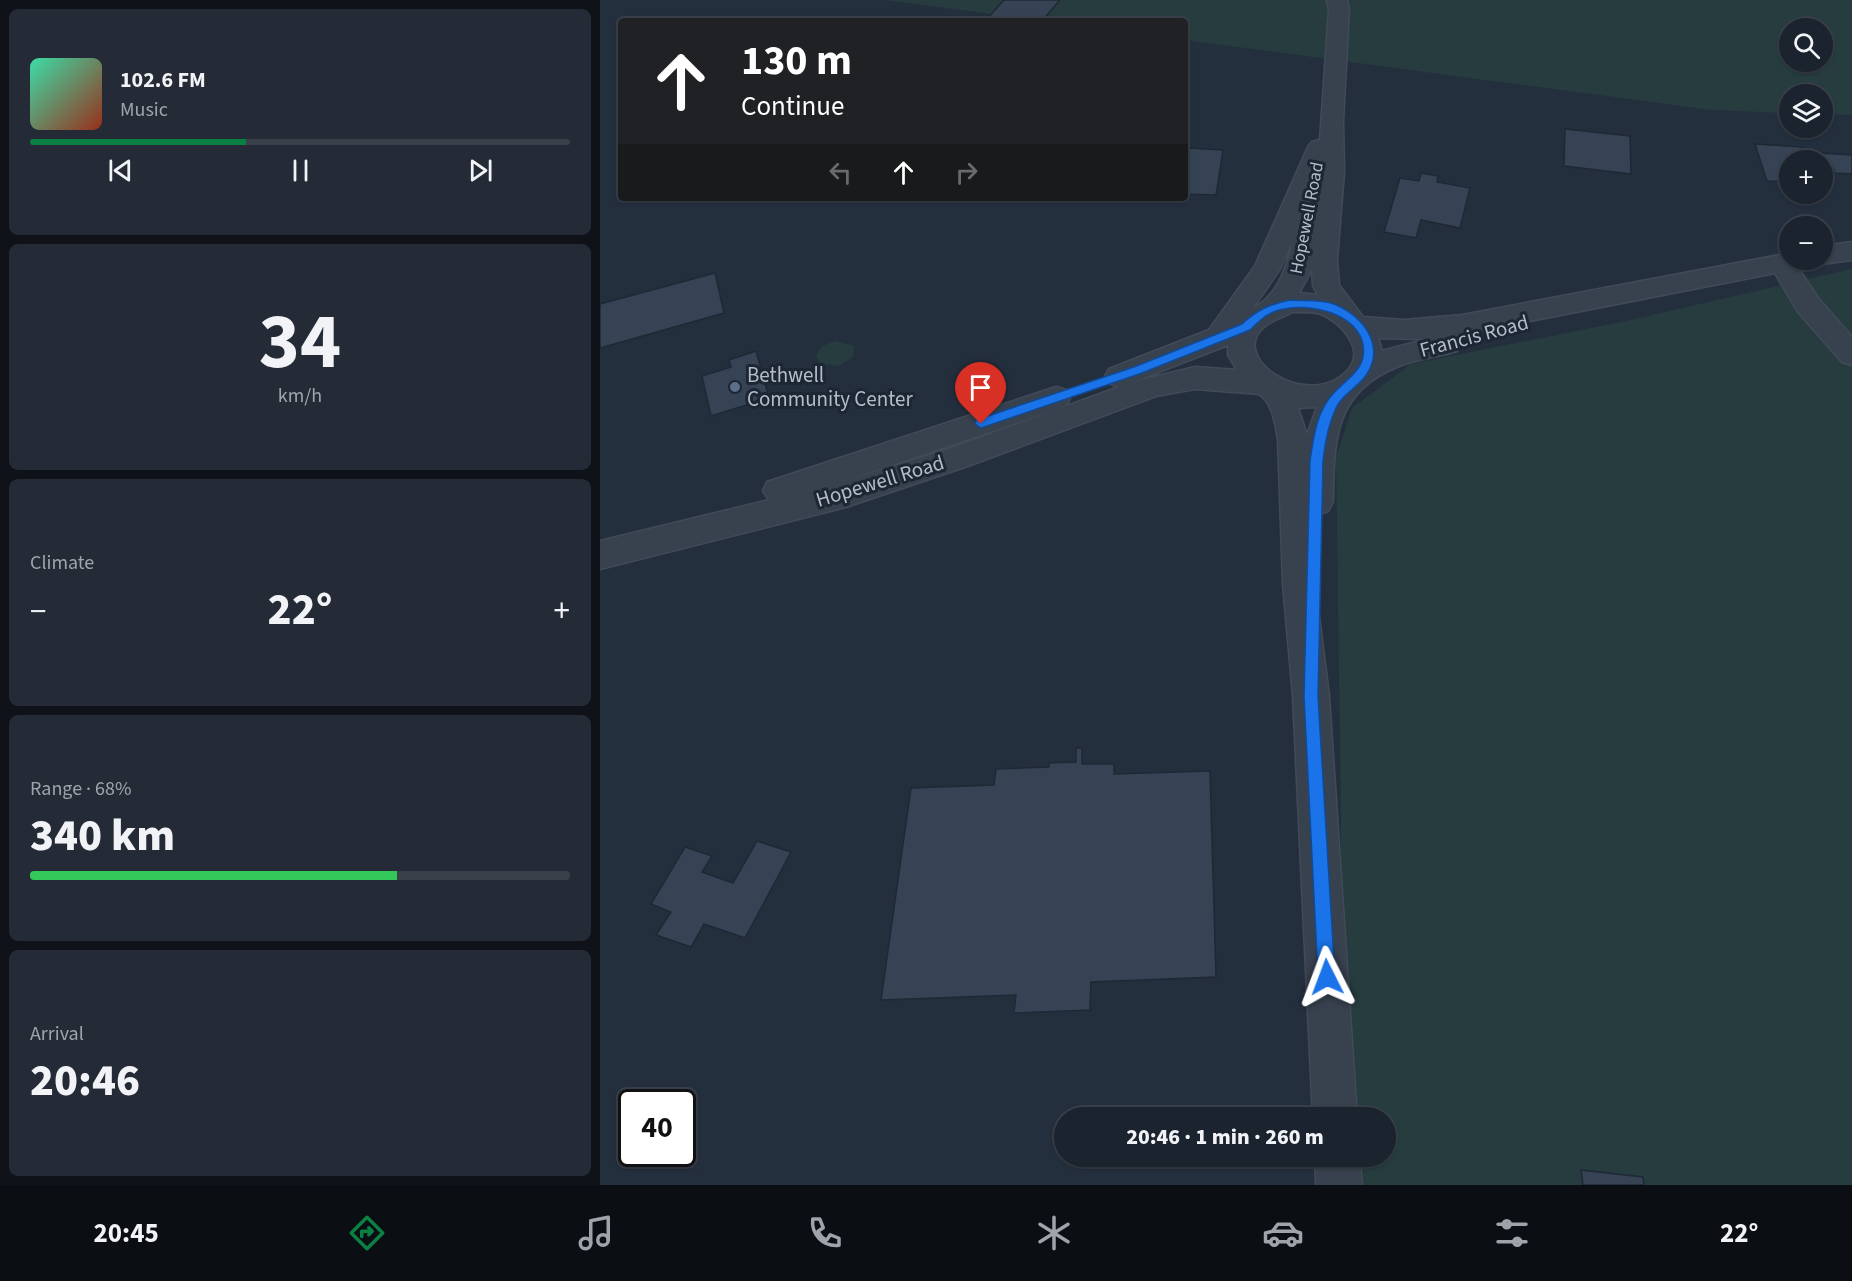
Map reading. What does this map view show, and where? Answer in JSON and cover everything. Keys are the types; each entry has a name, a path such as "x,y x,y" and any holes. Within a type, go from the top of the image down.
{"street":[{"name":"Hopewell Road","path":"1337,0 1340,10 1331,121 1332,172 1324,274 1332,298 1352,320"},
{"name":"Hopewell Road","path":"1271,308 1291,289 1300,268 1320,147 1331,121"},
{"path":"1215,339 1267,269 1320,147"},
{"path":"1833,254 1852,251"},
{"name":"Francis Road","path":"1352,320 1393,331 1435,330 1587,304 1779,263"},
{"path":"1794,270 1808,305 1852,355"},
{"path":"1311,696 1317,455 1324,420 1368,357 1367,341 1352,320 1328,307 1309,303 1290,303 1271,308 1257,316 1246,327 1240,341 1241,356 1248,370 1268,386 1289,418 1293,439 1299,584 1311,696 1334,1107"},
{"name":"Francis Road","path":"1353,381 1408,353 1587,304"},
{"name":"Hopewell Road","path":"600,553 1071,393 1246,327"},
{"name":"Hopewell Road","path":"600,553 846,494 957,458 1153,386 1195,378 1268,386"},
{"path":"1268,386 1310,396 1353,381"},
{"path":"1338,1167 1339,1185"}],"green space":[{"path":"885,0 1852,0 1852,115 1833,114 1833,84 1779,84 1779,113 1711,110 1188,40 1188,18 1021,18"},
{"path":"1852,269 1852,1185 1341,1185 1341,1167 1396,1167 1396,1107 1341,1107 1341,820 1336,457 1352,408 1411,364 1626,321"},
{"path":"836,341 854,346 853,357 839,366 821,364 816,356 822,346"}],"building":[{"path":"1004,0 1060,0 1045,18 988,18"},
{"path":"1565,129 1630,136 1631,174 1564,166"},
{"path":"1755,144 1802,147 1803,150 1779,150 1779,182 1767,181"},
{"path":"1188,148 1223,150 1216,195 1188,194"},
{"path":"1833,154 1852,155 1852,174 1835,173"},
{"path":"1421,173 1438,176 1437,182 1470,188 1460,228 1421,220 1416,238 1384,232 1400,178 1419,181"},
{"path":"715,273 724,313 600,348 600,304"},
{"name":"Bethwell Community Center","path":"756,351 769,398 711,416 702,376 731,367 729,360"},
{"path":"1076,748 1082,748 1082,764 1114,764 1114,774 1210,771 1216,977 1091,982 1090,1010 1014,1013 1016,995 881,1000 911,788 994,785 996,769 1049,767 1049,763 1076,762"},
{"path":"757,841 791,852 745,938 704,924 691,947 656,935 671,912 651,904 685,847 712,856 702,872 733,883"},
{"path":"1581,1170 1643,1177 1644,1185 1583,1185"}],"place":[{"name":"Bethwell Community Center","path":"735,387"}],"route":[{"path":"981,424 1138,370 1246,327 1257,316 1271,308 1290,303 1309,303 1328,307 1345,315 1359,326 1367,341 1368,357 1362,373 1343,388 1331,405 1320,435 1317,461 1311,696 1327,977"}]}
